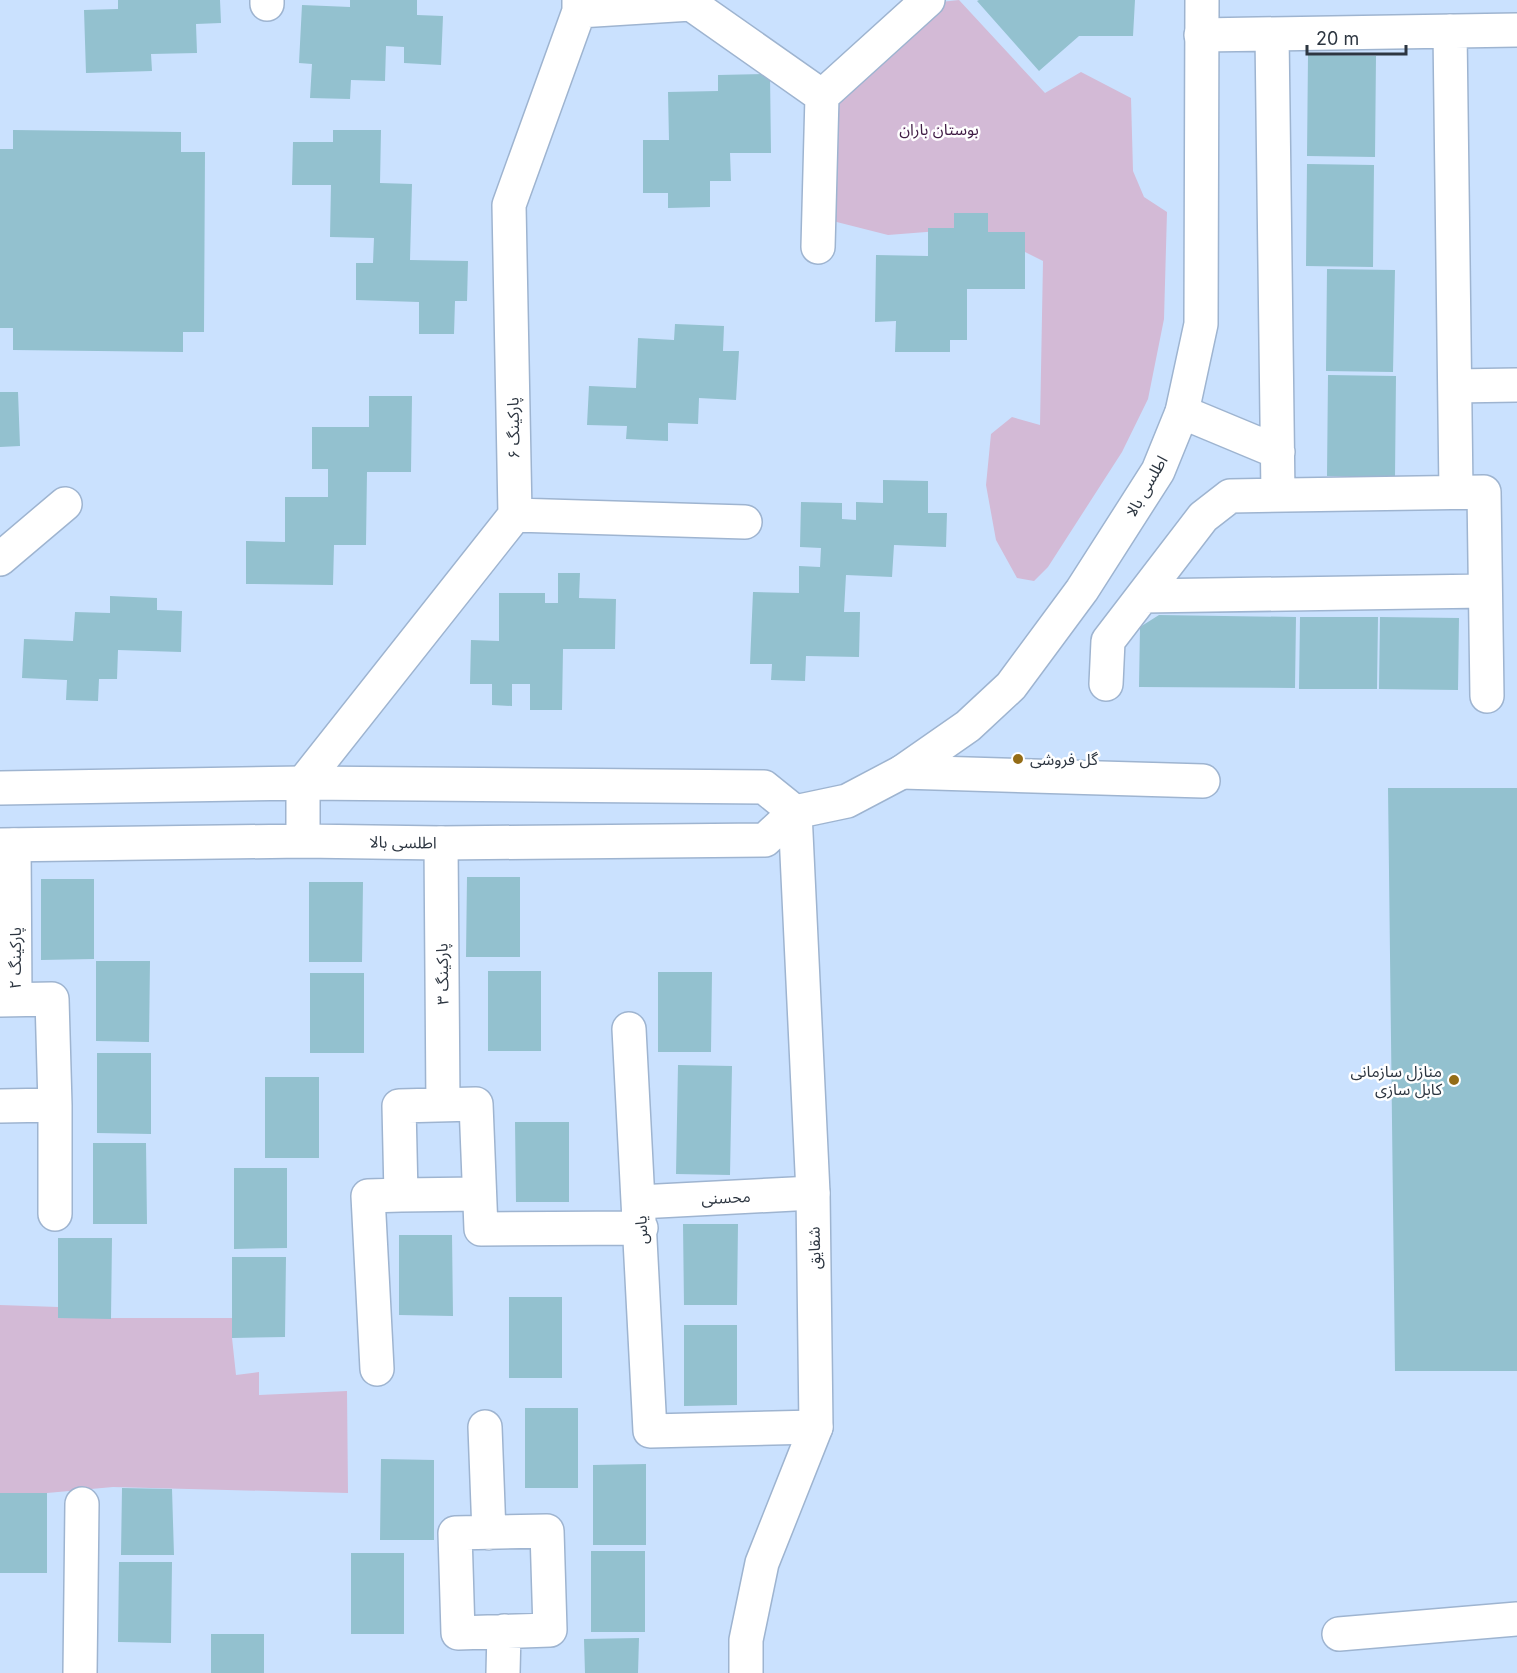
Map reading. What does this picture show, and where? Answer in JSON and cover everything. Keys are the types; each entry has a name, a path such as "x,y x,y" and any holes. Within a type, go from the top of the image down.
{"street":[{"path":"818,247 822,96 928,0"},
{"name":"اطلسی بالا","path":"7,845 303,841 441,843 765,840 795,812 847,801 902,772 968,726 1011,686 1082,590 1158,471 1182,412 1201,324 1202,0"},
{"path":"579,5 692,4 822,96"},
{"name":"پارکینگ ۶","path":"515,514 509,205 579,5"},
{"path":"1201,35 1517,30"},
{"path":"1450,31 1456,492"},
{"path":"1272,34 1278,495"},
{"path":"1455,386 1517,385"},
{"path":"1182,412 1278,452"},
{"path":"1106,684 1108,641 1203,516 1230,496 1484,492 1487,696"},
{"path":"0,559 65,504"},
{"path":"303,841 303,783 515,514 745,522"},
{"path":"1144,596 1485,591"},
{"path":"902,772 1203,781"},
{"path":"0,788 303,783 764,787 795,812"},
{"name":"شقایق","path":"746,1673 746,1640 762,1563 816,1426 813,1193 795,812"},
{"name":"پارکینگ ۳","path":"441,843 443,1105"},
{"name":"پارکینگ ۲","path":"7,845 8,1000"},
{"path":"8,1000 52,999 55,1105 54,1214"},
{"name":"یاس","path":"629,1029 650,1431 816,1426"},
{"path":"377,1370 368,1196 478,1194 476,1104 399,1106 401,1195"},
{"path":"0,1106 55,1105"},
{"name":"محسنی","path":"478,1194 481,1229 640,1215 813,1193"},
{"path":"485,1427 489,1533"},
{"path":"80,1673 82,1504"},
{"path":"547,1531 550,1630 458,1633 455,1533 489,1533 547,1531"},
{"path":"1339,1634 1517,1619"},
{"path":"503,1673 504,1631"}],"green space":[{"name":"بوستان باران","path":"959,0 1045,93 1081,72 1131,98 1133,171 1144,197 1167,212 1164,319 1148,399 1122,452 1048,567 1034,581 1017,578 996,540 986,485 991,434 1012,417 1040,425 1043,261 977,228 888,235 817,217 822,149 847,80 922,4"},
{"path":"0,1305 58,1307 58,1318 232,1318 236,1375 259,1372 259,1395 347,1391 348,1493 113,1487 47,1493 0,1493"}],"building":[{"path":"118,0 220,0 221,23 196,24 197,53 151,54 152,71 86,73 84,10 118,9"},
{"path":"350,0 417,0 417,15 443,16 441,65 404,63 404,47 386,46 385,81 351,80 350,99 310,98 312,64 299,63 302,5 350,7"},
{"path":"1135,0 1133,36 1079,36 1039,71 977,1"},
{"path":"1308,55 1376,56 1375,157 1307,156"},
{"path":"770,74 771,153 730,153 731,181 710,181 710,207 668,208 668,193 643,193 643,140 669,140 668,92 718,91 718,75"},
{"path":"13,130 181,132 181,152 205,152 204,332 183,332 183,352 13,350 13,328 0,328 0,149 13,149"},
{"path":"333,130 381,130 380,183 412,184 410,260 468,261 467,301 455,301 454,334 419,334 419,302 356,300 356,263 373,263 374,238 330,237 331,185 292,185 293,142 333,142"},
{"path":"1307,164 1374,165 1373,267 1306,266"},
{"path":"954,213 988,213 988,232 1025,232 1025,289 967,289 967,340 950,340 950,352 895,352 896,321 875,322 876,255 928,256 928,228 954,228"},
{"path":"1327,269 1395,270 1393,372 1326,371"},
{"path":"675,324 724,326 723,351 739,351 736,400 699,398 698,424 668,423 668,441 626,439 627,426 587,425 589,386 636,388 638,338 674,340"},
{"path":"1328,375 1396,376 1395,477 1327,476"},
{"path":"0,392 18,392 20,446 0,447"},
{"path":"369,396 412,396 411,472 367,472 366,545 334,545 333,585 246,584 246,541 285,542 285,497 328,497 328,469 312,469 312,427 369,427"},
{"path":"883,480 928,481 928,513 947,513 946,547 894,545 892,577 846,575 844,612 860,612 859,657 806,656 805,681 771,680 772,664 750,664 753,592 799,593 799,566 820,567 821,548 800,547 801,502 842,503 842,519 856,520 856,502 883,503"},
{"path":"558,573 580,573 579,598 616,599 615,649 563,649 562,710 530,710 530,684 512,684 512,706 492,705 492,684 470,684 471,640 499,641 499,593 545,593 545,603 558,603"},
{"path":"110,596 157,598 157,610 182,611 181,652 118,650 117,679 99,679 98,701 66,700 67,680 22,678 24,639 73,641 75,612 110,613"},
{"path":"1159,615 1296,617 1295,688 1139,687 1140,627"},
{"path":"1300,617 1378,617 1377,689 1299,689"},
{"path":"1380,617 1459,618 1458,690 1379,689"},
{"name":"منازل سازمانی کابل سازی","path":"1388,788 1517,788 1517,1371 1395,1371"},
{"path":"467,877 520,877 520,957 466,957"},
{"path":"41,879 94,879 94,959 41,960"},
{"path":"309,882 363,882 362,962 309,962"},
{"path":"96,961 150,961 149,1042 96,1041"},
{"path":"488,971 541,971 541,1051 488,1051"},
{"path":"658,972 712,972 711,1052 658,1052"},
{"path":"310,973 364,973 364,1053 310,1053"},
{"path":"97,1053 151,1053 151,1134 97,1133"},
{"path":"678,1065 732,1066 730,1175 676,1174"},
{"path":"265,1077 319,1077 319,1158 265,1158"},
{"path":"515,1122 569,1122 569,1202 516,1202"},
{"path":"93,1143 146,1143 147,1224 93,1224"},
{"path":"234,1168 287,1168 287,1248 234,1249"},
{"path":"683,1224 738,1224 737,1305 684,1305"},
{"path":"399,1235 452,1235 453,1316 399,1315"},
{"path":"58,1238 112,1238 111,1319 58,1318"},
{"path":"232,1257 286,1257 285,1337 232,1338"},
{"path":"509,1297 562,1297 562,1378 509,1378"},
{"path":"684,1325 737,1325 737,1405 684,1406"},
{"path":"525,1408 578,1408 578,1488 525,1488"},
{"path":"381,1459 434,1460 434,1540 380,1540"},
{"path":"646,1464 646,1545 593,1545 593,1465"},
{"path":"122,1488 172,1489 174,1555 121,1555"},
{"path":"0,1493 47,1493 47,1573 0,1573"},
{"path":"591,1551 645,1551 645,1632 591,1632"},
{"path":"351,1553 404,1553 404,1634 351,1634"},
{"path":"119,1562 172,1562 171,1643 118,1642"},
{"path":"211,1634 264,1634 264,1673 211,1673"},
{"path":"639,1638 638,1673 585,1673 584,1639"}],"place":[{"name":"گل فروشی","path":"1018,759"},
{"name":"منازل سازمانی کابل سازی","path":"1454,1080"}]}
